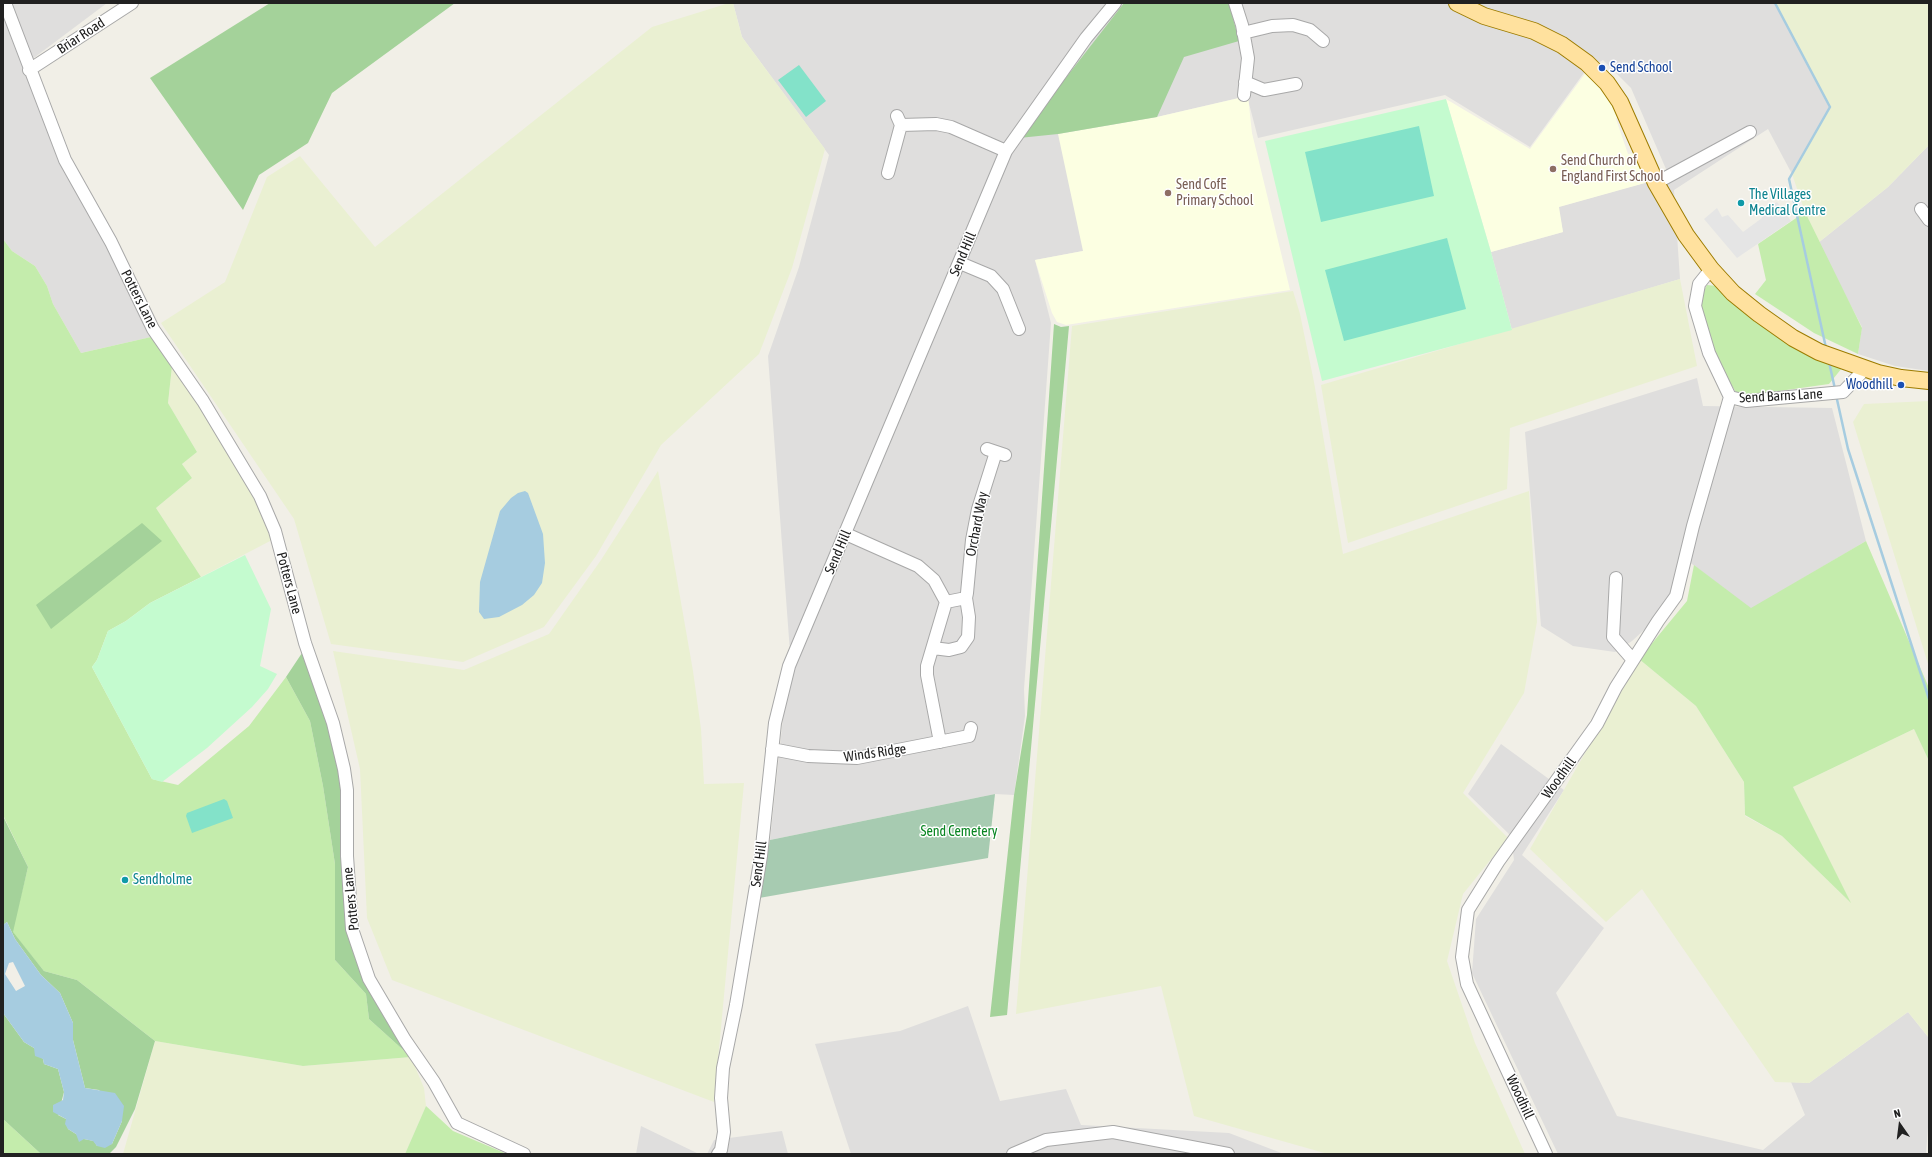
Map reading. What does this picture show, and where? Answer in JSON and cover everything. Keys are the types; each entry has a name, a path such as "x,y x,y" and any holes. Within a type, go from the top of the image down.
{"main road":[{"path":"1456,3 1484,16 1534,31 1562,45 1587,63 1607,83 1620,102 1656,183 1676,221 1711,269 1733,293 1758,314 1793,338 1828,355 1865,369 1901,378 1929,381"}],"street":[{"name":"Potters Lane","path":"5,3 29,70 65,160 110,242 143,312 153,329 203,401 260,496 275,531 305,644 332,723 344,769 347,790 347,856 352,928 369,979 457,1123 524,1154"},
{"name":"Briar Road","path":"29,70 132,3"},
{"name":"Send Hill","path":"718,1154 721,1150 724,1132 721,1098 723,1068 736,1005 761,856 775,723 789,666 960,263 1001,145 1114,3"},
{"path":"1235,3 1248,58 1244,95"},
{"path":"1243,33 1272,26 1293,25 1310,30 1323,41"},
{"path":"1245,82 1264,90 1296,84"},
{"path":"888,173 899,120 951,127 1001,145"},
{"path":"1656,183 1750,132"},
{"path":"1921,209 1929,220"},
{"path":"960,263 991,276 1003,289 1019,329"},
{"name":"Send Barns Lane","path":"1711,269 1699,284 1695,306 1710,353 1730,397 1746,400 1836,393 1857,379 1865,369"},
{"name":"Woodhill","path":"1546,1154 1467,984 1462,957 1468,910 1498,862 1597,724 1616,687 1676,596 1693,526 1730,397"},
{"name":"Orchard Way","path":"933,648 949,650 961,647 968,637 969,618 966,598 969,583 972,540 978,508 996,452"},
{"path":"846,534 918,566 934,580 946,602 927,666 927,675 940,742"},
{"path":"1616,578 1613,637 1633,660"},
{"path":"946,602 966,598"},
{"name":"Winds Ridge","path":"772,749 808,756 857,758 969,736 971,728"},
{"path":"1013,1154 1046,1140 1113,1132 1228,1154"}],"shaded area":[{"path":"9,3 107,3 31,60"},
{"path":"733,3 1775,3 1830,107 1792,174 1768,129 1674,190 1680,279 1512,330 1491,252 1563,232 1558,207 1669,176 1631,88 1603,60 1586,70 1530,147 1445,95 1258,138 1247,96 1157,117 1083,251 1035,260 1051,323 1024,689 1025,716 1014,795 995,794 770,840 790,652 768,356 799,267 829,155 742,37"},
{"path":"733,3 742,37 825,149 792,268 759,354 661,445 596,556 544,627 463,662 331,644 294,519 161,323 225,282 267,177 300,156 375,247 652,27"},
{"path":"1775,3 1929,3 1929,145 1888,187 1818,243 1805,212 1792,174 1830,107"},
{"path":"3,6 107,245 151,337 81,353 53,304 47,286 35,266 12,251 3,239"},
{"name":"Send Church of England First School","path":"1587,71 1609,96 1620,114 1616,119 1628,154 1635,153 1645,183 1559,207 1563,232 1491,252 1446,99 1530,149"},
{"name":"Send CofE Primary School","path":"1248,96 1252,133 1290,290 1066,325 1057,322 1052,313 1035,260 1083,251 1058,134 1157,117"},
{"path":"1929,145 1929,371 1895,366 1858,354 1862,327 1818,243 1888,187"},
{"path":"1777,202 1791,221 1737,258 1704,219 1717,208 1722,217 1728,215 1743,232 1762,218 1760,214"},
{"path":"1680,279 1697,366 1510,428 1507,489 1348,543 1321,385"},
{"path":"1293,291 1300,314 1314,382 1343,554 1529,491 1537,622 1524,693 1463,793 1508,838 1463,894 1447,961 1475,1043 1525,1154 1328,1154 1194,1116 1161,986 1016,1014 1072,326"},
{"path":"172,366 199,403 256,498 272,540 201,577 156,508 192,478 182,464 197,452 168,403"},
{"path":"1697,378 1703,406 1832,408 1866,541 1751,609 1688,561 1654,621 1632,641 1615,652 1573,646 1541,626 1525,432"},
{"path":"1929,401 1929,667 1853,422 1864,404"},
{"path":"658,471 693,671 701,729 704,784 744,783 714,1102 392,980 367,918 360,769 333,651 464,670 549,634 601,560"},
{"path":"1639,659 1696,706 1744,782 1745,816 1782,836 1850,902 1793,787 1914,729 1929,761 1929,1038 1908,1012 1809,1083 1775,1082 1642,889 1606,922 1530,849"},
{"path":"1501,744 1564,790 1522,855 1604,928 1556,993 1617,1116 1763,1150 1805,1115 1791,1082 1809,1083 1908,1012 1929,1038 1929,1113 1926,1154 1558,1154 1472,973 1476,919 1514,860 1511,836 1468,794"},
{"path":"968,1006 1000,1101 1066,1089 1081,1125 1229,1133 1284,1154 851,1154 815,1044 900,1031"},
{"path":"155,1041 303,1066 411,1057 424,1088 426,1106 405,1154 123,1154"},
{"path":"641,1126 699,1154 636,1154"},
{"path":"782,1131 788,1154 707,1154 714,1140"}],"green space":[{"path":"270,3 455,3 332,93 308,143 259,175 243,210 150,78"},
{"path":"1124,3 1229,3 1239,41 1184,57 1157,117 1058,134 1019,138"},
{"path":"799,65 826,101 806,117 778,80"},
{"path":"1446,99 1491,252 1512,330 1322,381 1265,141"},
{"path":"1419,126 1434,196 1321,222 1305,152"},
{"path":"1805,212 1862,328 1858,354 1814,333 1755,294 1766,280 1758,244"},
{"path":"1447,238 1466,309 1344,341 1325,270"},
{"path":"3,239 12,251 35,266 47,286 53,304 81,353 151,337 172,366 168,403 197,452 182,464 192,478 156,508 201,577 150,603 126,621 108,631 97,660 92,667 152,779 178,785 249,726 286,677 310,721 323,786 335,864 335,960 366,994 369,1019 411,1057 303,1066 155,1041 77,980 44,971 12,932 28,867 3,815"},
{"path":"1707,285 1717,286 1842,368 1829,384 1751,395 1737,394 1720,366 1698,301"},
{"path":"1054,324 1061,327 1069,326 1007,1015 990,1017 1014,795 1027,715"},
{"path":"142,523 162,541 51,629 36,605"},
{"path":"1866,541 1929,688 1929,761 1914,729 1793,787 1851,903 1782,836 1745,815 1744,782 1696,706 1639,659 1687,601 1694,565 1751,608"},
{"path":"245,555 271,609 260,666 277,674 268,689 252,707 207,748 162,782 152,779 92,667 97,660 108,631 126,621 150,603"},
{"path":"304,650 330,726 343,787 349,928 411,1057 369,1019 366,994 335,960 335,864 323,786 310,721 286,677"},
{"name":"Send Cemetery","path":"995,794 988,858 759,898 770,840"},
{"path":"224,799 227,801 233,818 192,833 186,816 187,813"},
{"path":"3,816 28,867 13,932 44,971 77,980 155,1041 135,1109 116,1147 109,1154 41,1154 3,1119 3,1013 24,1042 34,1048 43,1059 44,1064 58,1069 64,1092 58,1115 66,1119 68,1129 84,1139 94,1141 97,1146 112,1144 122,1121 99,1090 85,1088 73,1040 73,1023 60,993 41,975 15,939 7,922 3,925"},
{"path":"426,1106 453,1131 507,1154 405,1154"},
{"path":"3,1119 41,1154 3,1154"}],"water":[{"path":"525,491 528,493 543,534 545,563 542,583 534,595 522,605 499,617 484,619 479,612 480,582 500,511 511,498 518,493"},
{"path":"7,922 15,939 41,975 60,993 73,1023 73,1040 85,1088 115,1093 124,1106 122,1121 112,1144 105,1148 97,1146 93,1141 84,1139 79,1142 76,1134 68,1129 65,1124 66,1119 53,1112 53,1105 63,1100 64,1092 58,1069 44,1064 43,1059 35,1056 34,1048 24,1042 3,1013 3,925","holes":["13,962 25,986 16,991 5,974 9,963"]}],"waterway":[{"path":"1775,3 1830,107 1789,179 1826,348"},
{"path":"1829,362 1835,389"},
{"path":"1836,395 1848,449 1929,699"}],"place":[{"name":"Send School","path":"1602,68"},
{"name":"Send Church of England First School","path":"1553,169"},
{"name":"Send CofE Primary School","path":"1168,193"},
{"name":"The Villages Medical Centre","path":"1741,203"},
{"name":"Woodhill","path":"1901,385"},
{"name":"Sendholme","path":"125,880"}]}
